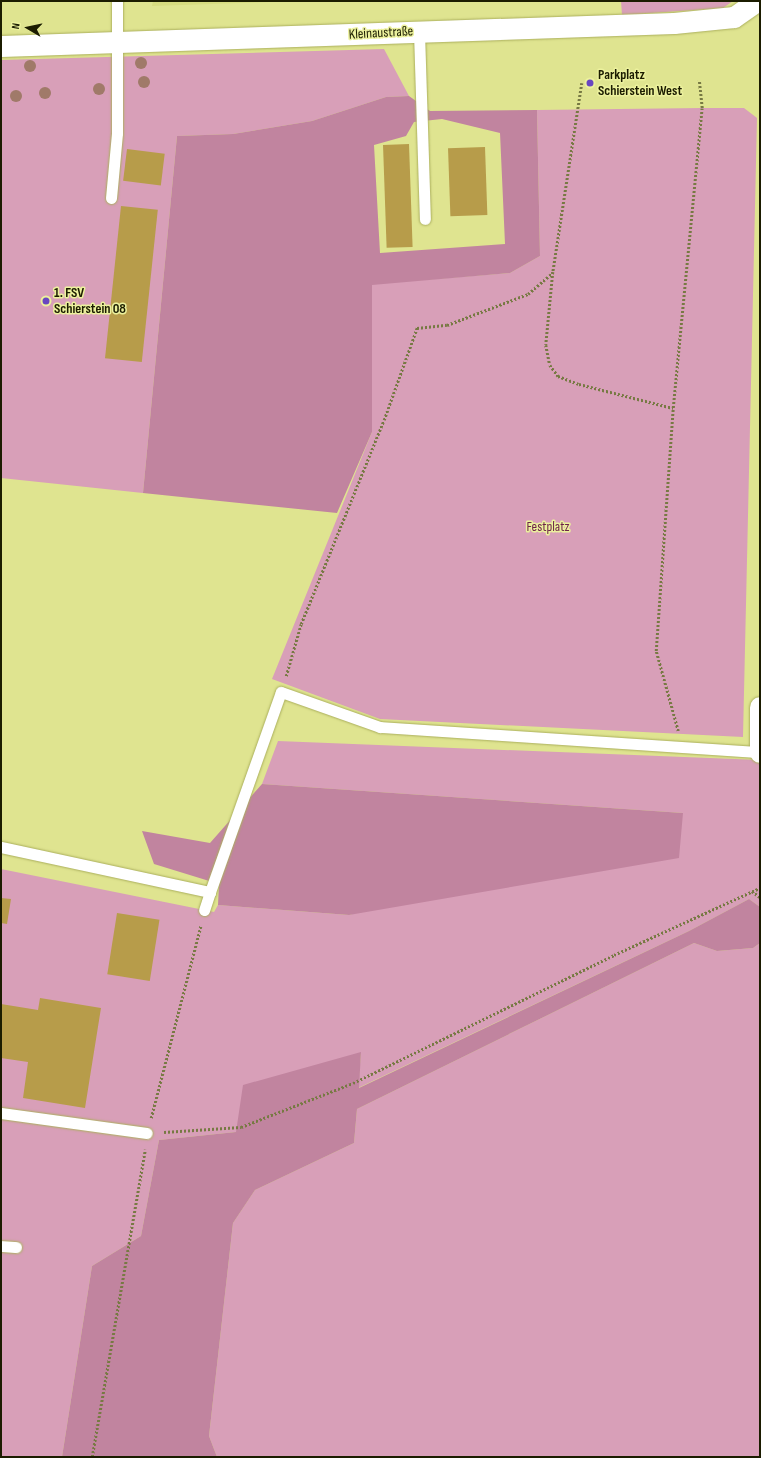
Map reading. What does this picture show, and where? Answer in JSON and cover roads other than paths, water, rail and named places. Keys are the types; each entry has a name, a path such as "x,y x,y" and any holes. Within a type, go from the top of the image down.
{"street":[{"name":"Kleinaustraße","path":"1,46 721,20 745,12 757,4"},
{"path":"760,707 760,752"}],"lane":[{"path":"111,198 117,134 119,41 117,1"},
{"path":"419,32 425,219"},
{"path":"204,910 281,692 380,727 682,745 760,752"},
{"path":"1,848 210,892"},
{"path":"1,1113 147,1133"},
{"path":"1,1246 16,1248"}],"place":[{"name":"Parkplatz Schierstein West","path":"590,83"},
{"name":"1. FSV Schierstein 08","path":"46,301"}],"park label":[{"name":"Festplatz","path":"548,527"}]}
